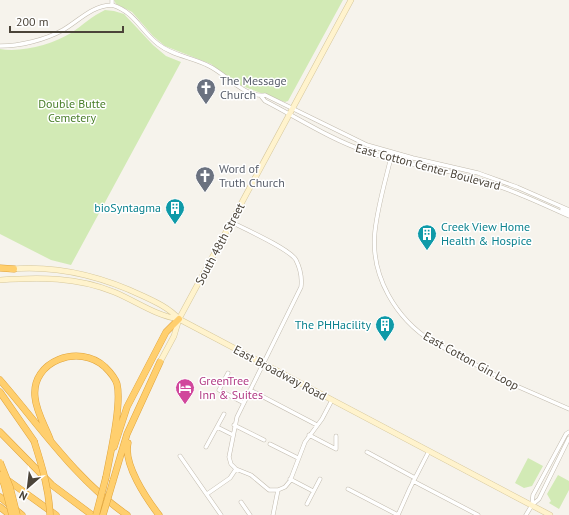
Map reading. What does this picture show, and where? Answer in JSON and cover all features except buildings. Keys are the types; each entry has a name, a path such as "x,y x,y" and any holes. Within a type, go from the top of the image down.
{"highway":[{"path":"0,269 14,269"},
{"name":"South 48th Street","path":"96,515 127,407 166,332 179,319"},
{"path":"50,439 34,396 35,385 40,375 58,359 71,355 84,355 98,360 110,372 117,383 118,400 106,477"},
{"name":"South 48th Street","path":"103,515 127,434 160,362"},
{"path":"0,380 74,468 110,503 127,515"},
{"path":"0,392 34,441 44,472 49,498 50,515"},
{"path":"0,432 52,485 92,515"},
{"path":"127,434 129,438 126,452 127,458 145,495 159,515"},
{"path":"0,462 10,487 17,515"},
{"path":"0,474 4,484 11,515"},
{"path":"0,474 56,515"},
{"path":"0,497 22,515"},
{"path":"0,508 11,515"}],"main road":[{"name":"South 48th Street","path":"160,362 174,336 179,319 351,0"},
{"name":"East Broadway Road","path":"14,269 60,270 110,282 170,310 179,319 550,515"},
{"path":"0,280 38,278 76,281 113,292 166,317 179,319"}],"street":[{"path":"112,0 112,5"},
{"path":"0,46 50,36 62,31 94,8 112,5 130,13 150,36 164,48 210,66 236,85 261,96"},
{"name":"East Cotton Center Boulevard","path":"261,96 265,95 293,108 352,139 392,153 486,176 517,187 569,211"},
{"name":"East Cotton Center Boulevard","path":"261,96 265,101 352,146 391,159 440,169 477,179 510,190 569,216"},
{"name":"East Cotton Gin Loop","path":"392,153 377,217 375,244 382,280 399,312 418,331 433,342 519,387 569,409"},
{"path":"546,206 553,205 569,211"},
{"path":"232,222 288,252 296,260 302,283 300,294 263,364 234,425 229,458 231,464 236,469 250,475 267,489 278,490 286,486 309,435 332,400"},
{"path":"228,373 219,390 244,403"},
{"path":"250,390 317,425"},
{"path":"206,447 224,414"},
{"path":"234,425 264,440"},
{"path":"217,427 233,436"},
{"path":"532,506 533,495 566,434 569,432"},
{"path":"309,435 336,449 336,436"},
{"path":"526,515 539,499 569,438"},
{"path":"270,444 298,458"},
{"path":"348,489 398,515 414,479 429,451"},
{"path":"367,452 478,515"},
{"path":"180,456 221,515"},
{"path":"207,494 230,478 236,469"},
{"path":"290,479 313,491"},
{"path":"307,504 320,479"},
{"path":"273,515 278,490"},
{"path":"241,502 250,515"}],"green space":[{"path":"114,0 343,0 288,101 285,102 237,84 211,64 165,46 153,36 132,12 116,4"},
{"name":"Double Butte Cemetery","path":"105,10 124,14 153,45 166,56 181,62 71,265 51,260 0,234 0,49 27,49 55,41 71,33"},
{"path":"528,458 543,466 532,486 524,488 515,483"},
{"path":"558,475 569,481 569,490 559,509 549,503 551,501 547,494"}],"place":[{"name":"The Message Church","path":"206,105"},
{"name":"Word of Truth Church","path":"205,193"},
{"name":"bioSyntagma","path":"175,225"},
{"name":"Creek View Home Health & Hospice","path":"427,251"},
{"name":"The PHHacility","path":"385,342"},
{"name":"GreenTree Inn & Suites","path":"185,405"}]}
